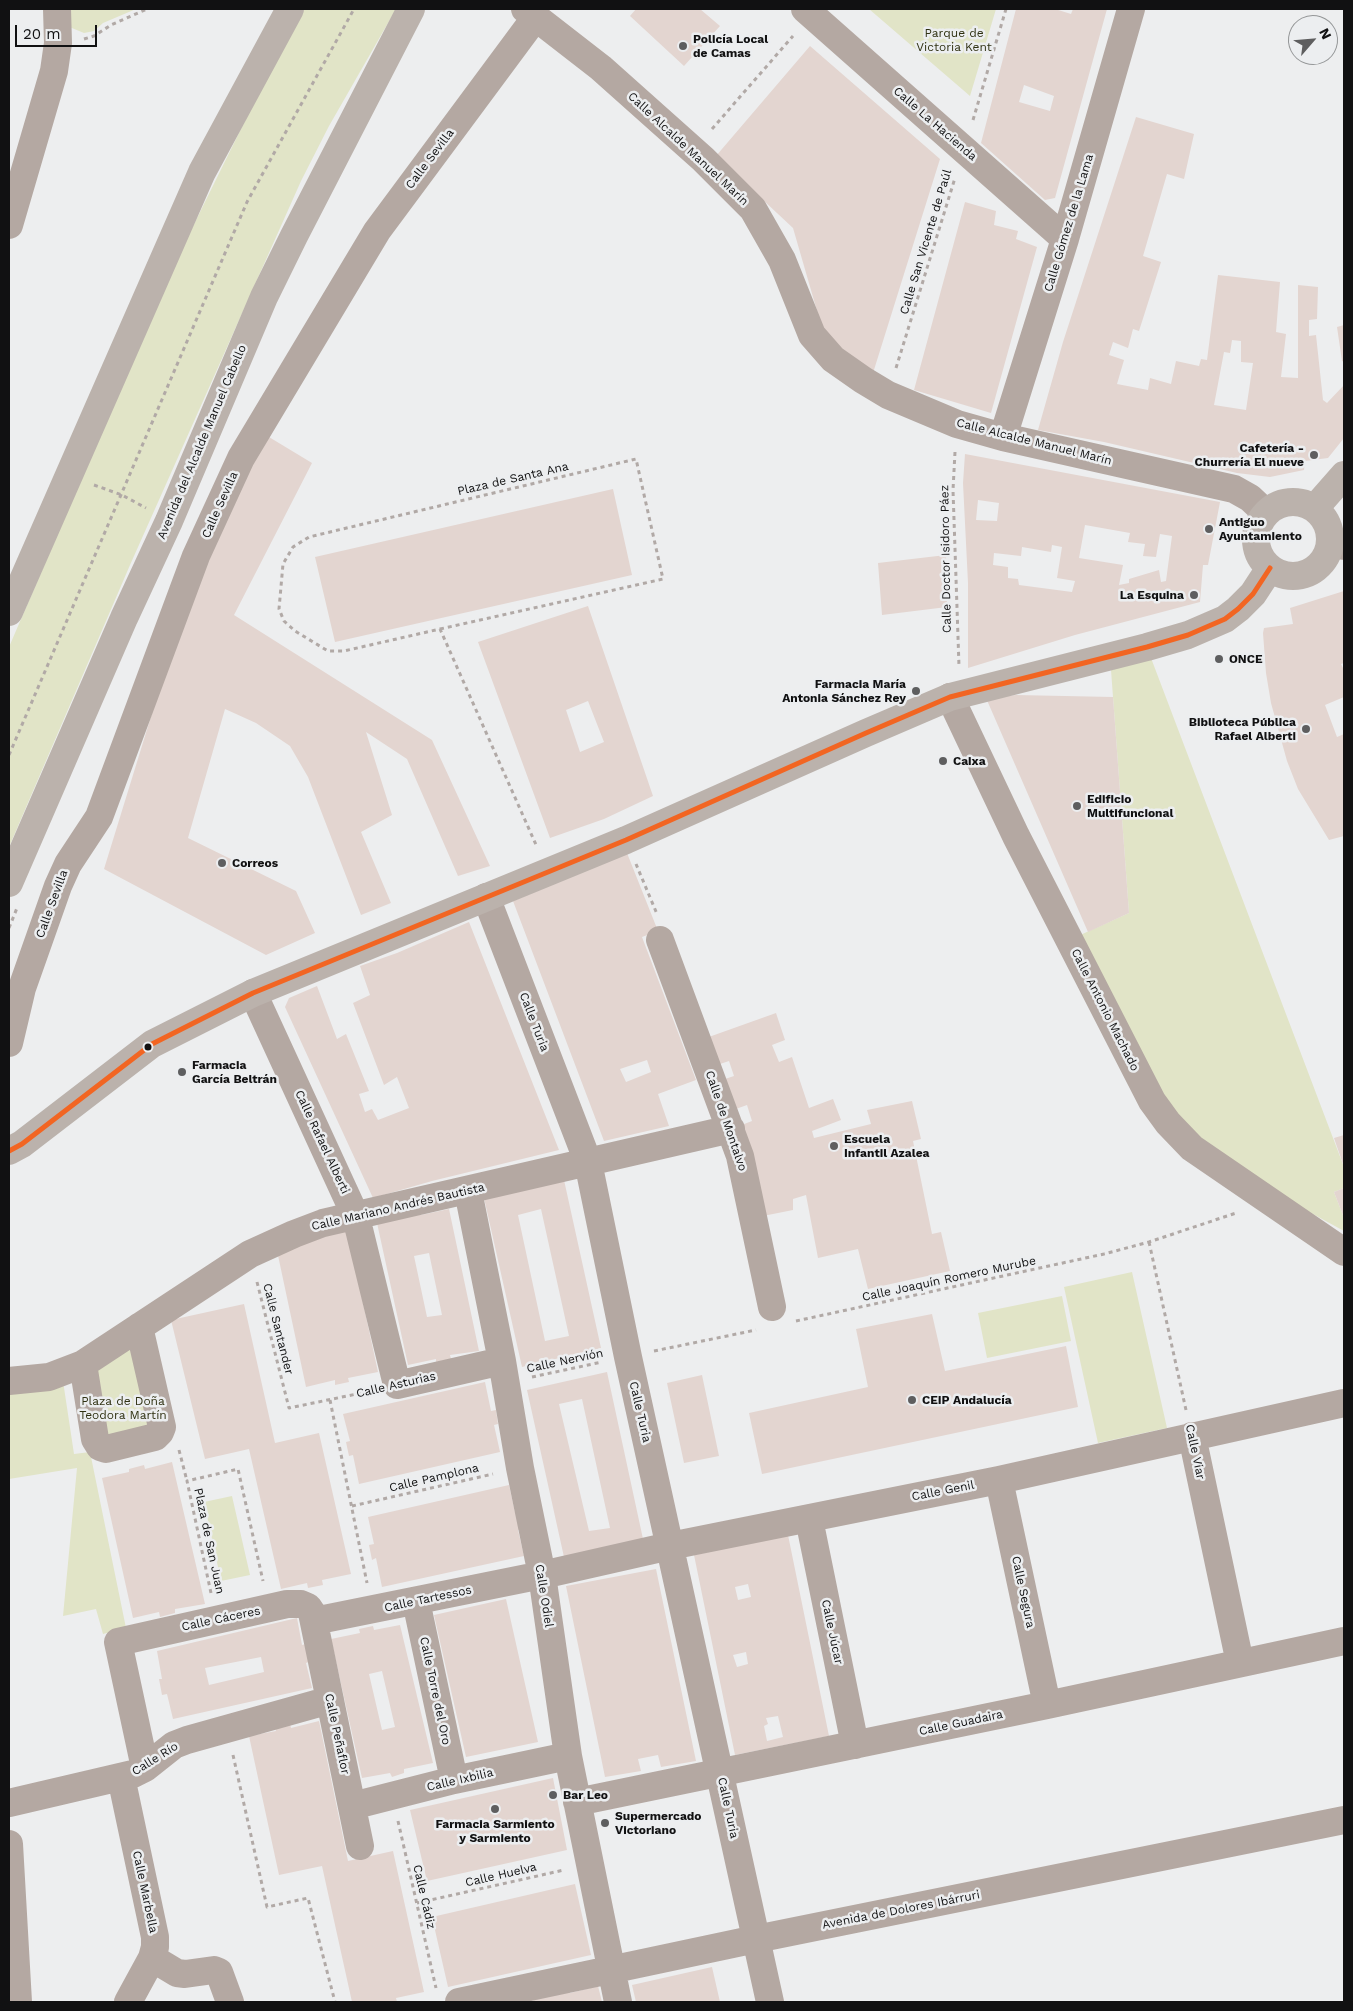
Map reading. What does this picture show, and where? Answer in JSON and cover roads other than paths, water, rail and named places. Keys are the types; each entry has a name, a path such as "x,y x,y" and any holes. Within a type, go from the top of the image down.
{"street":[{"path":"9,612 202,172 290,9"},
{"name":"Avenida del Alcalde Manuel Cabello","path":"9,883 124,618 169,521 264,297 411,9"},
{"name":"Calle Gómez de la Lama","path":"1003,437 1065,238 1131,9"},
{"name":"Calle La Hacienda","path":"809,12 1065,238"},
{"name":"Calle Alcalde Manuel Marín","path":"530,14 600,68 693,151 753,209 782,260 812,336 833,359 888,395 957,424 1003,437 1234,489 1250,498 1266,513"},
{"name":"Calle Sevilla","path":"9,1043 22,988 58,886 68,864 98,817 196,556 241,458 377,231 530,14"},
{"path":"9,225 54,71 54,17"},
{"path":"1314,508 1344,475"},
{"path":"1290,502 1305,504 1314,508 1327,524 1330,534 1337,545 1327,554 1321,564 1312,571 1302,575 1280,574 1270,568 1258,552 1256,541 1257,531 1266,513 1274,506 1290,502"},
{"path":"9,1151 22,1144 152,1044 253,993 626,840 956,695 1188,635 1225,618 1238,609 1253,594 1270,568"},
{"name":"Calle Antonio Machado","path":"956,695 1020,844 1152,1101 1168,1123 1192,1148 1344,1252"},
{"name":"Calle Turia","path":"486,897 588,1162 628,1357 770,2002"},
{"name":"Calle de Montalvo","path":"660,940 731,1129 743,1170 772,1307"},
{"name":"Calle Rafael Alberti","path":"253,993 356,1217 397,1385"},
{"name":"Calle Mariano Andrés Bautista","path":"9,1381 49,1377 83,1364 250,1254 308,1228 731,1129"},
{"name":"Calle Odiel","path":"468,1191 542,1575 568,1756 618,2002"},
{"path":"83,1364 95,1439 100,1447 106,1449 155,1437 162,1427 139,1327"},
{"name":"Calle Asturias","path":"397,1385 504,1372"},
{"name":"Calle Genil","path":"542,1575 670,1546 999,1480 1344,1403"},
{"name":"Calle Viar","path":"1192,1436 1240,1663"},
{"name":"Calle Segura","path":"999,1480 1047,1705"},
{"name":"Calle Júcar","path":"808,1519 855,1744"},
{"name":"Calle Tartessos","path":"314,1621 542,1575"},
{"name":"Calle Torre del Oro","path":"416,1601 454,1780"},
{"name":"Calle Cáceres","path":"118,1642 287,1604 302,1604 308,1607 314,1621"},
{"name":"Calle Peñaflor","path":"314,1621 360,1846"},
{"name":"Calle Guadaira","path":"577,1802 1047,1705 1344,1640"},
{"name":"Calle Marbella","path":"118,1642 155,1936 152,1958 128,2002"},
{"name":"Calle Río","path":"9,1803 133,1772 174,1745 199,1736 330,1700"},
{"name":"Calle Ixbilia","path":"352,1806 454,1780 568,1756"},
{"name":"Avenida de Dolores Ibárruri","path":"448,1998 612,1970 1344,1820"},
{"path":"9,1844 18,2002"},
{"path":"152,1958 184,1974 214,1970 219,1972 230,2002"}],"place":[{"name":"Policía Local de Camas","path":"683,46"},
{"name":"Cafetería - Churrería El nueve","path":"1314,455"},
{"name":"Antiguo Ayuntamiento","path":"1209,529"},
{"name":"La Esquina","path":"1194,595"},
{"name":"ONCE","path":"1219,659"},
{"name":"Farmacia María Antonia Sánchez Rey","path":"916,691"},
{"name":"Biblioteca Pública Rafael Alberti","path":"1306,729"},
{"name":"Caixa","path":"943,761"},
{"name":"Edificio Multifuncional","path":"1077,806"},
{"name":"Correos","path":"222,863"},
{"name":"Farmacia García Beltrán","path":"182,1072"},
{"name":"Escuela Infantil Azalea","path":"834,1146"},
{"name":"CEIP Andalucía","path":"912,1400"},
{"name":"Bar Leo","path":"553,1795"},
{"name":"Farmacia Sarmiento y Sarmiento","path":"495,1809"},
{"name":"Supermercado Victoriano","path":"605,1823"}],"park label":[{"name":"Parque de Victoria Kent","path":"954,40"},
{"name":"Plaza de Doña Teodora Martín","path":"123,1408"}]}
